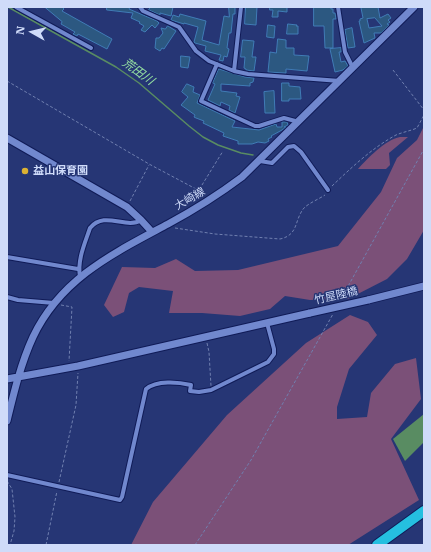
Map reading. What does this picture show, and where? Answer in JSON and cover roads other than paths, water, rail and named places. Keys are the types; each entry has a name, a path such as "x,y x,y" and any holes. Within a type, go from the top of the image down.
{"highway":[{"path":"377,545 424,511"}],"street":[{"path":"16,7 91,48"},
{"path":"140,7 144,11 179,27 196,51 209,61 234,71 248,74 340,81"},
{"path":"234,71 241,7"},
{"path":"338,7 345,52 353,68"},
{"name":"大崎線","path":"7,421 18,377 34,336 55,303 79,273 216,196 242,177 260,161 414,7"},
{"path":"217,64 200,101 255,126 284,118 299,122"},
{"path":"7,138 127,207 142,220 152,232"},
{"path":"260,161 272,163 290,146 294,146 301,152 328,190"},
{"path":"7,257 79,273 87,237 92,225 104,220 136,223 142,220"},
{"name":"竹屋陸橋","path":"7,379 78,366 205,338 424,286"},
{"path":"7,297 18,300 55,303"},
{"path":"7,475 120,500 122,497 146,389 150,386 182,383 191,386 190,391 206,392 268,362 274,354 274,349 267,323"}],"waterway":[{"name":"荒田川","path":"8,7 116,67 139,83 203,137 218,145 241,153 253,155"}],"place":[{"name":"益山保育園","path":"25,171"}]}
